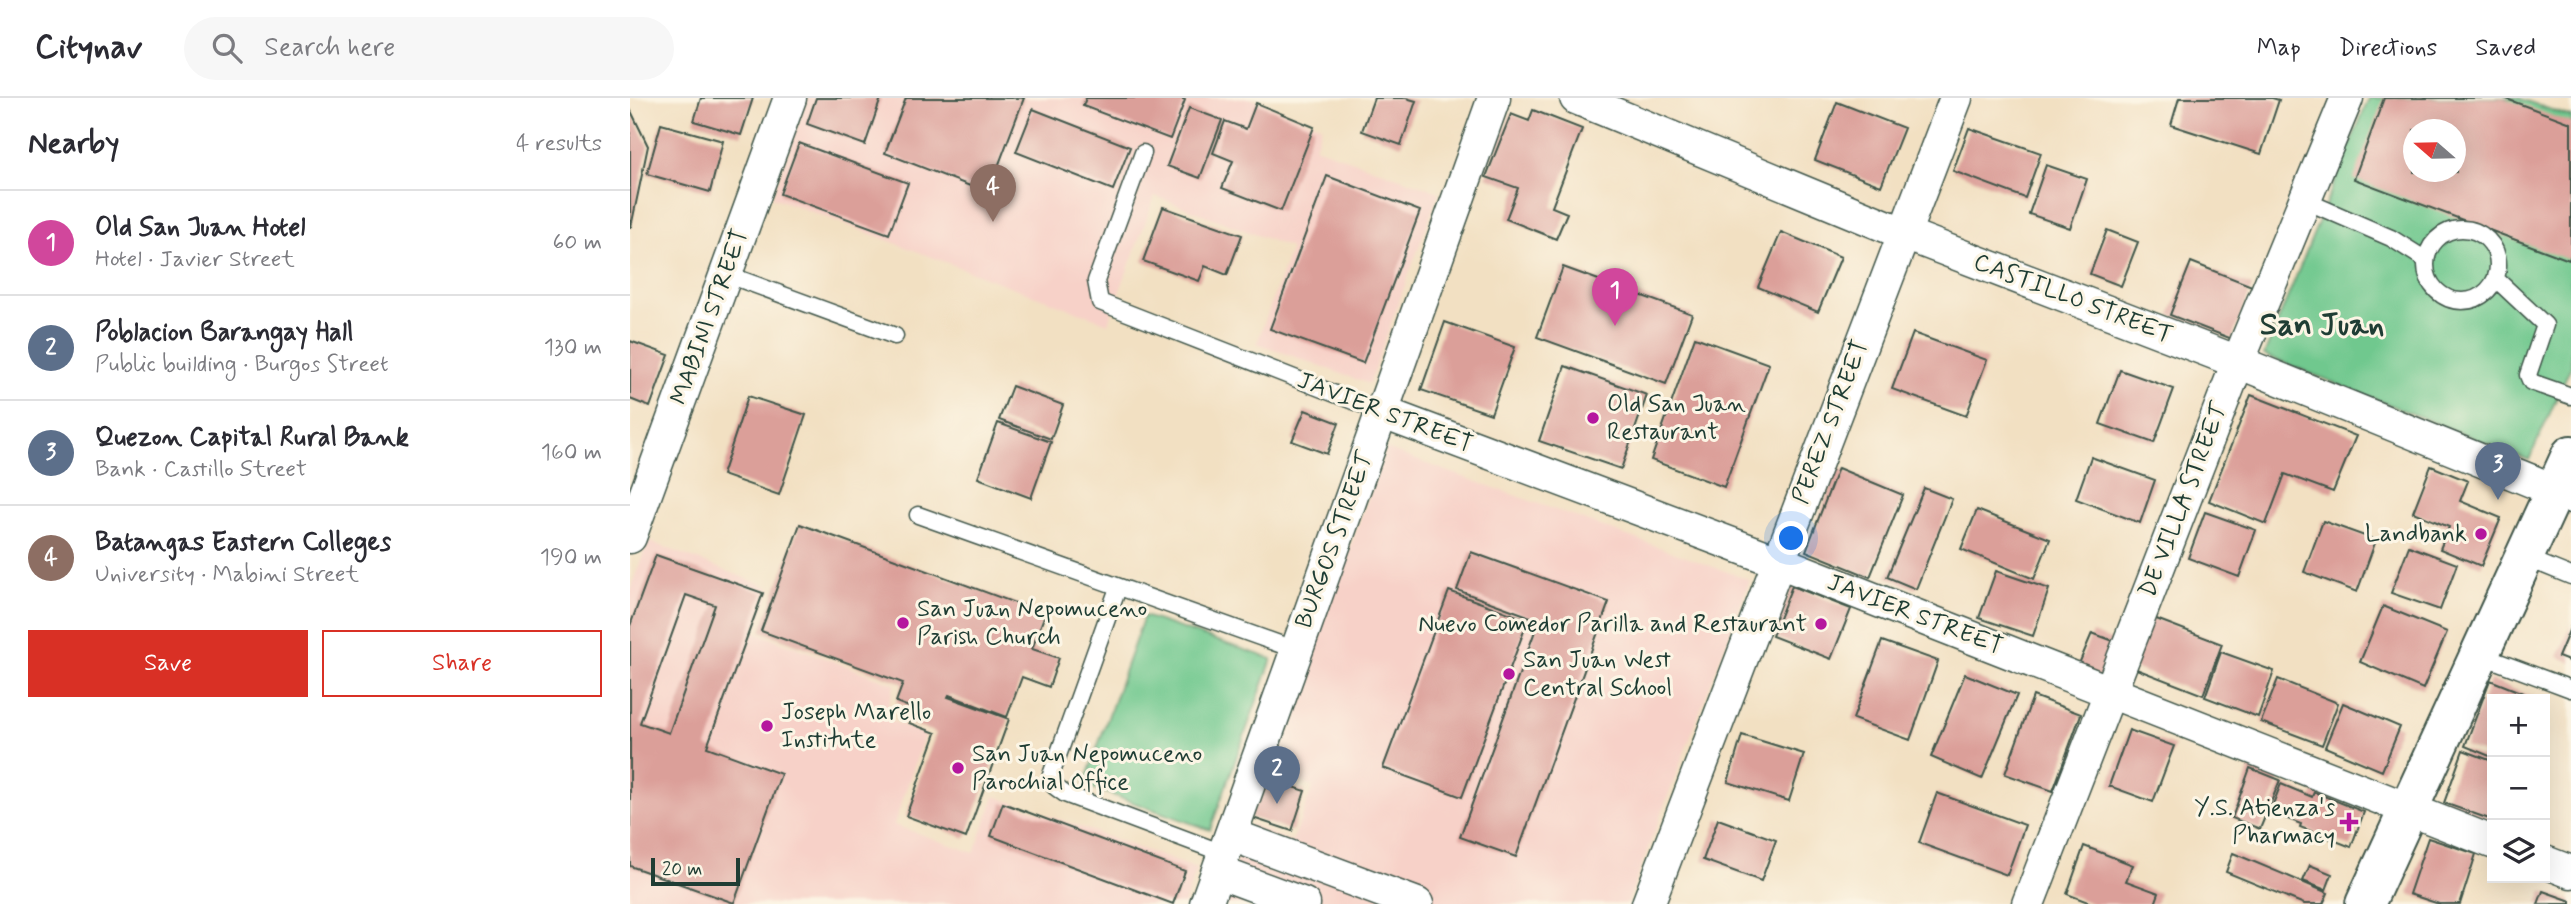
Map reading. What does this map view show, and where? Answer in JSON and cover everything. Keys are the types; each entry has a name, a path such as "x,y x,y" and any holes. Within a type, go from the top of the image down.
{"main road":[{"path":"2365,904 2524,557 2563,494 2571,455"}],"street":[{"name":"MABINI STREET","path":"630,537 790,98"},
{"name":"BURGOS STREET","path":"1206,904 1494,98"},
{"name":"CASTILLO STREET","path":"1576,98 1905,234 2238,362 2563,494"},
{"name":"PEREZ STREET","path":"1648,904 1955,98"},
{"name":"DE VILLA STREET","path":"2028,904 2238,362 2347,98"},
{"name":"JAVIER STREET","path":"1381,412 1777,561 2487,840"},
{"path":"1225,853 1304,904"},
{"path":"1225,853 1417,904"},
{"path":"2550,864 2571,872"}],"lane":[{"name":"JAVIER STREET","path":"1143,153 1096,281 1100,302 1381,412"},
{"path":"2306,201 2391,238 2426,260"},
{"path":"2472,229 2490,240 2498,259 2496,279 2483,295 2463,301 2443,296 2429,281 2426,260 2434,241 2451,230 2472,229"},
{"path":"726,274 895,335"},
{"path":"2496,279 2545,325 2528,375 2531,382 2571,396"},
{"path":"918,515 1296,650"},
{"path":"2524,557 2571,576"},
{"path":"1118,588 1051,775 1054,786 1065,794 1225,853"},
{"path":"2480,655 2571,690"}],"shaded area":[{"path":"808,98 1250,98 1322,126 1315,147 1439,192 1369,384 1257,343 1291,248 1155,196 1108,323 772,197"},
{"name":"San Juan West Central School","path":"1386,449 1750,580 1627,904 1221,904 1250,824 1292,842 1313,787 1270,768"},
{"name":"Joseph Marello Institute","path":"648,541 771,588 755,632 895,684 884,718 925,734 894,825 974,853 995,796 1197,869 1184,904 630,904 630,590"}],"green space":[{"path":"2369,98 2518,98 2571,117 2571,366 2529,460 2264,355"},
{"path":"1144,616 1272,659 1210,830 1084,785"}],"building":[{"path":"701,98 753,98 741,135 694,121"},
{"path":"816,98 881,98 865,145 807,124"},
{"path":"906,98 1024,98 988,193 885,153"},
{"path":"1086,98 1185,100 1170,139 1083,106"},
{"path":"1374,98 1406,98 1416,101 1401,145 1362,131"},
{"path":"2179,98 2279,100 2261,154 2171,125"},
{"path":"2384,98 2504,98 2571,123 2569,260 2354,179"},
{"path":"1837,102 1904,128 1881,186 1815,160"},
{"path":"1256,103 1314,127 1281,211 1222,188 1233,161 1213,153 1225,121 1246,129"},
{"path":"1189,108 1222,120 1200,178 1167,166"},
{"path":"630,109 648,146 631,227 630,227"},
{"path":"1033,109 1130,147 1113,190 1016,152"},
{"path":"1533,110 1582,129 1552,207 1567,213 1556,239 1506,219 1518,188 1486,177 1511,114 1529,121"},
{"path":"661,124 723,141 710,192 647,174"},
{"path":"1969,128 2041,153 2025,198 1953,171"},
{"path":"799,143 908,183 889,234 780,194"},
{"path":"2046,165 2087,179 2070,228 2029,214"},
{"path":"1327,176 1420,211 1363,363 1270,329"},
{"path":"1163,207 1242,235 1227,275 1205,266 1199,281 1143,261"},
{"path":"2107,230 2138,242 2121,286 2090,274"},
{"path":"1781,232 1841,257 1818,312 1758,287"},
{"path":"2191,262 2252,286 2232,339 2170,315"},
{"path":"1563,267 1692,314 1666,384 1537,337"},
{"path":"1445,322 1515,347 1491,414 1421,390"},
{"path":"1913,333 1987,360 1966,416 1892,389"},
{"path":"1695,337 1769,364 1724,487 1651,460"},
{"path":"630,341 669,355 650,407 630,399"},
{"name":"Old San Juan Restaurant","path":"1565,366 1647,395 1621,469 1539,441"},
{"path":"2120,370 2174,389 2154,443 2100,424"},
{"path":"1012,386 1063,405 1051,439 999,420"},
{"path":"2251,395 2356,436 2333,492 2285,474 2266,524 2209,501"},
{"path":"748,396 806,415 779,495 722,475"},
{"path":"1305,410 1339,423 1327,454 1292,441"},
{"path":"998,423 1051,442 1031,498 978,478"},
{"path":"2091,457 2155,480 2140,523 2076,499"},
{"path":"2431,466 2468,481 2460,501 2501,518 2481,566 2440,549 2449,527 2413,512"},
{"path":"1838,468 1903,495 1870,577 1806,551"},
{"path":"1924,488 1952,499 1916,589 1887,577"},
{"path":"1977,510 2050,539 2034,579 1961,549"},
{"path":"2205,512 2256,530 2239,577 2188,558"},
{"path":"2323,521 2376,540 2357,592 2304,572"},
{"name":"San Juan Nepomuceno Parish Church","path":"800,524 1045,614 1032,649 1059,658 1049,687 1022,677 1007,717 949,695 948,697 1009,719 966,838 906,816 936,733 909,723 914,709 896,702 903,683 761,631"},
{"path":"2409,546 2457,564 2440,610 2391,593"},
{"path":"1471,552 1609,602 1516,857 1460,837 1539,620 1457,590"},
{"path":"656,555 763,593 707,747 781,774 734,903 630,866 630,626","holes":["686,595 715,605 669,733 640,723"]},
{"path":"1996,571 2049,589 2033,636 1979,618"},
{"path":"1792,586 1851,609 1831,659 1772,636"},
{"path":"1449,591 1528,620 1462,797 1383,768"},
{"path":"2383,606 2447,632 2423,689 2360,662"},
{"path":"2151,617 2222,644 2203,695 2131,667"},
{"path":"2571,626 2571,662 2558,657"},
{"path":"2092,633 2124,645 2108,684 2076,671"},
{"path":"1882,641 1938,661 1910,740 1853,719"},
{"path":"2221,652 2274,671 2258,717 2205,697"},
{"path":"1965,674 2017,695 1982,779 1931,757"},
{"path":"2278,679 2338,703 2322,745 2261,722"},
{"path":"2490,680 2525,694 2487,694 2487,755 2465,746"},
{"path":"2033,696 2081,714 2053,791 2005,774"},
{"path":"2343,703 2400,727 2382,771 2325,747"},
{"path":"2129,730 2174,746 2153,802 2109,786"},
{"path":"1742,735 1804,754 1789,801 1728,782"},
{"path":"2463,750 2487,759 2487,818 2444,803"},
{"path":"2250,768 2280,780 2260,829 2232,818"},
{"path":"1263,777 1305,791 1292,831 1250,817"},
{"path":"2281,784 2312,797 2314,792 2364,812 2351,847 2270,812"},
{"path":"1937,793 2025,825 2007,875 1919,843"},
{"path":"1003,803 1185,871 1173,904 991,836"},
{"path":"1718,819 1776,840 1761,881 1703,860"},
{"path":"2428,838 2476,854 2460,904 2439,904 2409,894"},
{"path":"2084,846 2133,865 2126,881 2159,893 2155,904 2093,904 2067,894"},
{"path":"2233,853 2328,893 2323,904 2304,904 2226,872"},
{"path":"2310,865 2332,874 2326,890 2303,881"},
{"path":"2543,891 2571,901 2571,904 2538,904"}],"place":[{"name":"Batangas Eastern Colleges","path":"993,222"},
{"name":"Old San Juan Hotel","path":"1615,326"},
{"name":"Old San Juan Restaurant","path":"1593,418"},
{"name":"Quezon Capital Rural Bank","path":"2498,500"},
{"name":"Landbank","path":"2481,534"},
{"name":"San Juan Nepomuceno Parish Church","path":"903,623"},
{"name":"Nuevo Comedor Parilla and Restaurant","path":"1821,624"},
{"name":"San Juan West Central School","path":"1509,674"},
{"name":"Joseph Marello Institute","path":"767,726"},
{"name":"San Juan Nepomuceno Parochial Office","path":"958,768"},
{"name":"Poblacion Barangay Hall","path":"1277,804"},
{"name":"Y.S. Atienza's Pharmacy","path":"2349,822"}],"district":[{"name":"San Juan","path":"2322,325"}]}
